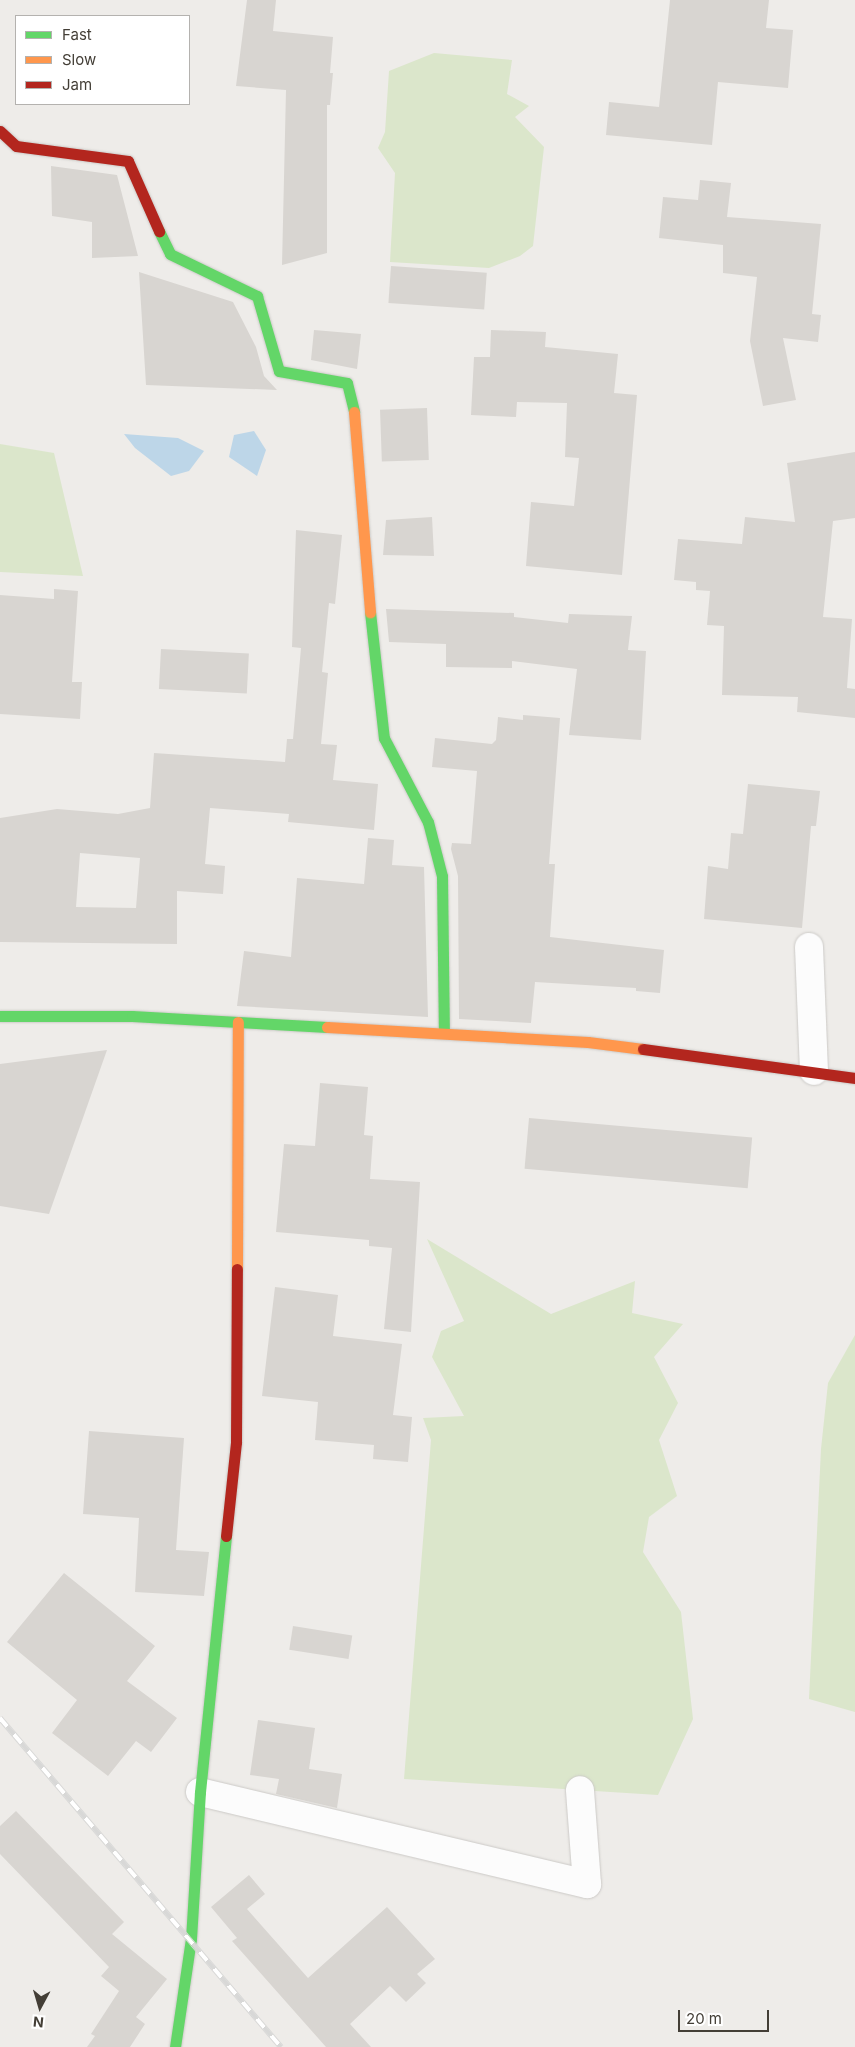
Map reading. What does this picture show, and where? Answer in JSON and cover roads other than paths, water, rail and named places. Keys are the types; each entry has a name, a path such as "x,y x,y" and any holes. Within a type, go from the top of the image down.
{"street":[{"path":"0,131 16,146 128,161 170,254 257,296 279,371 335,379 347,384 353,395 363,547 383,732 428,822 442,876 444,1034"},
{"path":"809,947 814,1071"},
{"path":"0,1016 132,1016 588,1042 855,1078"},
{"path":"174,2047 191,1939 200,1792 236,1442 238,1022"},
{"path":"200,1792 587,1884 580,1790"}],"water":[{"path":"254,431 266,450 257,476 229,457 234,435"},
{"path":"124,434 178,438 204,451 189,471 171,476 135,448"}],"railway":[{"path":"0,1718 281,2047"}]}
